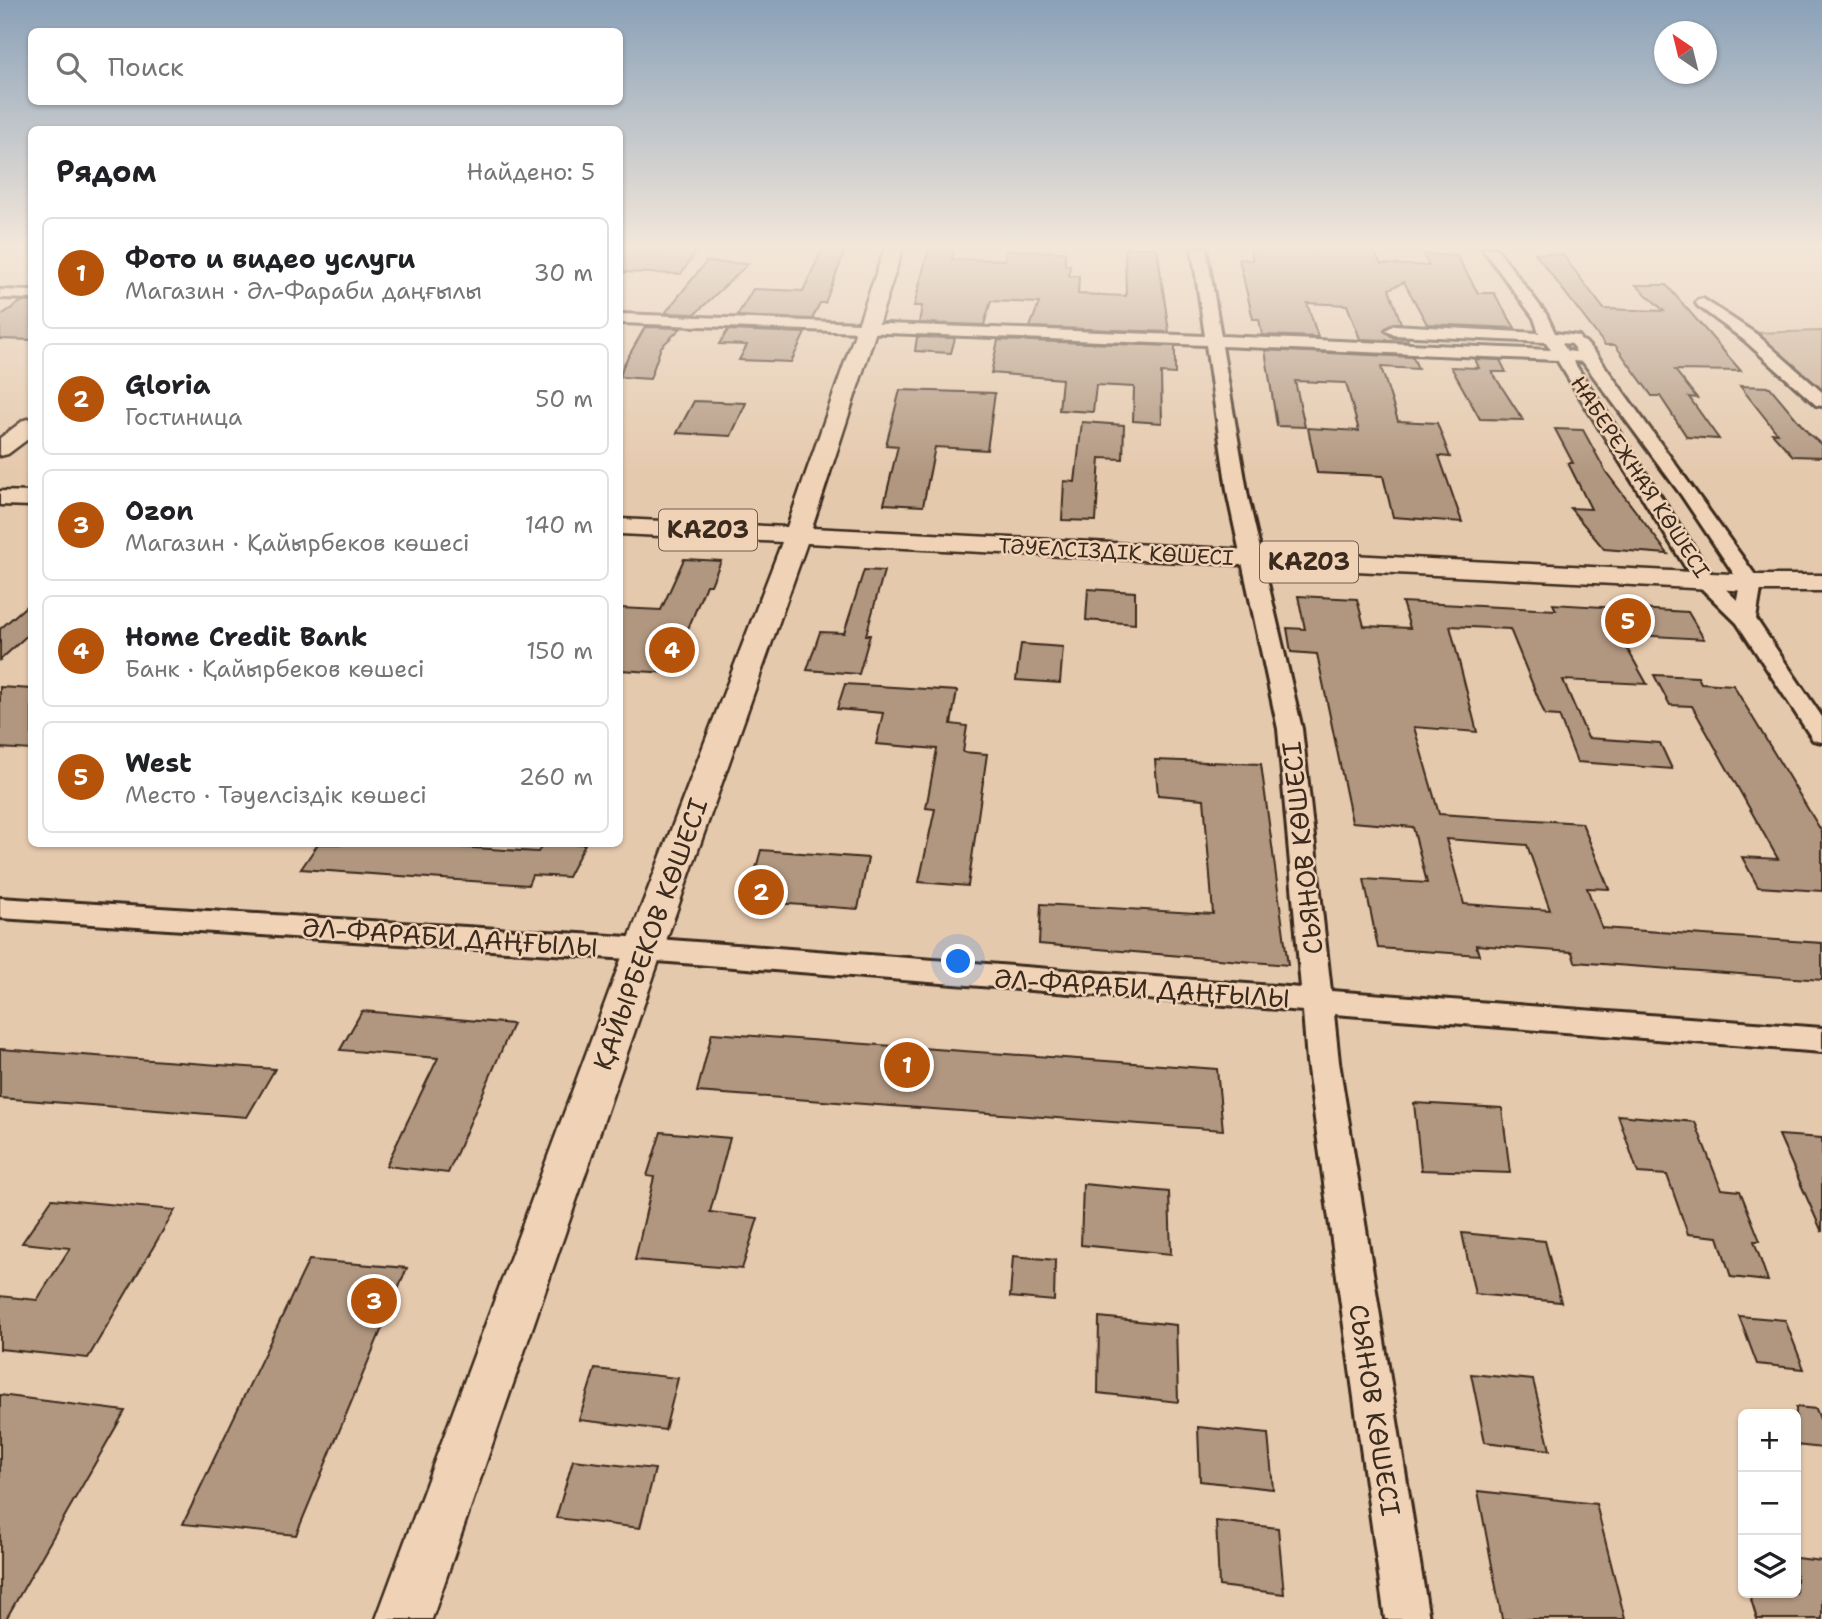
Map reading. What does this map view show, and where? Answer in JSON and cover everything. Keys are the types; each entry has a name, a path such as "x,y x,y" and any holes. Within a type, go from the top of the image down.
{"main road":[{"name":"ҚАЙЫРБЕКОВ КӨШЕСІ","path":"404,1619 644,949 797,535 868,324"},
{"path":"0,434 28,415"},
{"path":"0,449 28,428"},
{"path":"0,498 28,499"},
{"name":"ТӘУЕЛСІЗДІК КӨШЕСІ","path":"623,526 1253,560 1751,583 1822,583"}],"street":[{"path":"1121,324 1211,327 1590,357"},
{"name":"СЬЯНОВ КӨШЕСІ","path":"1210,324 1238,497 1290,729 1337,1160 1407,1619"},
{"name":"НАБЕРЕЖНАЯ КӨШЕСІ","path":"1544,324 1705,581 1745,619 1822,735"},
{"path":"1551,324 1573,339 1590,357 1751,583 1745,619"},
{"path":"1731,324 1822,401"},
{"path":"1374,330 1573,339"},
{"name":"ӘЛ-ФАРАБИ ДАҢҒЫЛЫ","path":"0,908 644,949 1822,1040"}],"shaded area":[{"path":"1822,331 1822,395 1751,333"}],"building":[{"path":"0,324 28,324 28,340 0,339"},
{"path":"937,324 984,324 984,325"},
{"path":"1031,324 1168,324 1169,332 1030,327"},
{"path":"1260,324 1314,324 1318,337 1262,335"},
{"path":"1354,324 1392,324 1384,331 1394,338 1407,338 1408,341 1360,339"},
{"path":"1427,324 1512,324 1515,328"},
{"path":"1589,324 1700,324 1741,371 1675,370 1697,398 1689,397 1719,439 1687,437 1660,396 1652,396 1615,345 1605,345"},
{"path":"645,327 681,328 661,347 650,379 623,377 623,366"},
{"path":"728,330 805,333 791,362 739,360 747,345 719,344"},
{"path":"917,337 955,338 951,353 915,351"},
{"path":"998,340 1175,346 1175,374 1161,373 1162,423 1133,421 1134,387 1096,385 1093,412 1059,410 1062,379 991,373"},
{"path":"1265,350 1413,357 1418,369 1381,367 1398,421 1437,423 1450,457 1439,456 1462,522 1393,517 1383,476 1317,473 1308,428 1359,431 1346,383 1295,381 1305,427 1277,426"},
{"path":"1475,359 1500,360 1506,372 1492,372 1523,420 1480,419 1451,367 1479,368"},
{"path":"1740,386 1770,387 1809,434 1822,445 1822,457 1793,456 1772,433 1777,433"},
{"path":"900,390 995,393 987,450 935,447 923,506 884,504 898,446 886,445"},
{"path":"694,401 746,403 731,436 677,433"},
{"path":"1082,422 1124,425 1123,459 1100,458 1096,521 1062,520 1064,481 1075,482"},
{"path":"1555,429 1583,430 1606,472 1668,554 1604,549 1570,508 1591,509 1568,463 1573,463"},
{"path":"684,559 721,561 711,585 706,585 670,673 623,670 623,608 661,610"},
{"path":"864,570 884,571 866,635 870,635 859,674 807,670 820,632 844,633"},
{"path":"1088,589 1135,592 1135,624 1086,620"},
{"path":"1298,596 1357,599 1364,626 1410,628 1402,602 1556,610 1553,604 1688,612 1704,639 1619,634 1647,684 1563,680 1588,738 1660,743 1672,769 1577,762 1559,716 1545,715 1510,629 1450,626 1477,732 1414,727 1439,814 1582,823 1609,889 1587,888 1602,928 1822,943 1822,980 1575,962 1572,952 1476,945 1479,955 1378,948 1364,879 1427,883 1413,827 1352,822 1317,654 1291,652 1287,628 1305,629","holes":["1446,839 1527,845 1550,910 1464,904"]},
{"path":"28,604 28,635 0,660 0,629"},
{"path":"1021,644 1063,647 1060,683 1016,680"},
{"path":"1654,675 1698,677 1701,683 1733,685 1822,832 1822,891 1758,887 1742,857 1778,859 1692,706 1670,705"},
{"path":"845,684 957,691 951,724 967,726 963,752 987,754 968,886 919,882 935,809 926,808 937,749 876,744 883,713 837,709"},
{"path":"0,687 28,689 28,750 0,748"},
{"path":"1155,760 1261,764 1288,965 1039,944 1041,904 1213,914 1204,799 1158,795"},
{"path":"316,847 458,847 538,852 541,847 583,847 568,877 532,875 528,885 301,869"},
{"path":"761,850 868,858 858,909 747,901"},
{"path":"362,1011 513,1024 448,1173 386,1166 438,1058 340,1050"},
{"path":"712,1033 1217,1069 1223,1130 697,1092"},
{"path":"0,1049 275,1069 247,1117 0,1098"},
{"path":"1414,1103 1502,1108 1510,1173 1421,1170"},
{"path":"1618,1115 1695,1122 1721,1189 1740,1191 1760,1241 1754,1241 1768,1281 1731,1277 1718,1237 1688,1234 1667,1175 1638,1173"},
{"path":"661,1132 730,1138 710,1212 758,1218 742,1269 635,1260 654,1177 647,1176"},
{"path":"1779,1135 1822,1138 1822,1232"},
{"path":"1083,1184 1169,1192 1171,1254 1081,1245"},
{"path":"52,1199 175,1210 88,1358 0,1349 0,1296 37,1300 70,1248 22,1243"},
{"path":"1462,1233 1545,1241 1561,1302 1475,1294"},
{"path":"1013,1256 1055,1260 1054,1301 1010,1297"},
{"path":"309,1260 407,1268 296,1535 183,1524"},
{"path":"1739,1316 1785,1320 1804,1369 1757,1364"},
{"path":"1099,1317 1176,1325 1178,1402 1098,1393"},
{"path":"595,1369 678,1378 665,1430 579,1420"},
{"path":"1471,1374 1533,1380 1550,1450 1485,1442"},
{"path":"0,1395 125,1411 6,1619 0,1619"},
{"path":"1796,1407 1816,1409 1822,1424 1822,1448 1801,1446 1801,1409"},
{"path":"1198,1427 1268,1434 1273,1489 1200,1481"},
{"path":"573,1460 655,1469 640,1528 556,1518"},
{"path":"1478,1491 1596,1504 1625,1619 1502,1619"},
{"path":"1216,1521 1278,1528 1284,1594 1219,1586"},
{"path":"1801,1559 1822,1561 1822,1619 1757,1619 1751,1598 1801,1598"}],"place":[{"name":"West","path":"1628,621"},
{"name":"Home Credit Bank","path":"672,650"},
{"name":"Gloria","path":"761,892"},
{"name":"Фото и видео услуги","path":"907,1065"},
{"name":"Ozon","path":"374,1301"}]}
